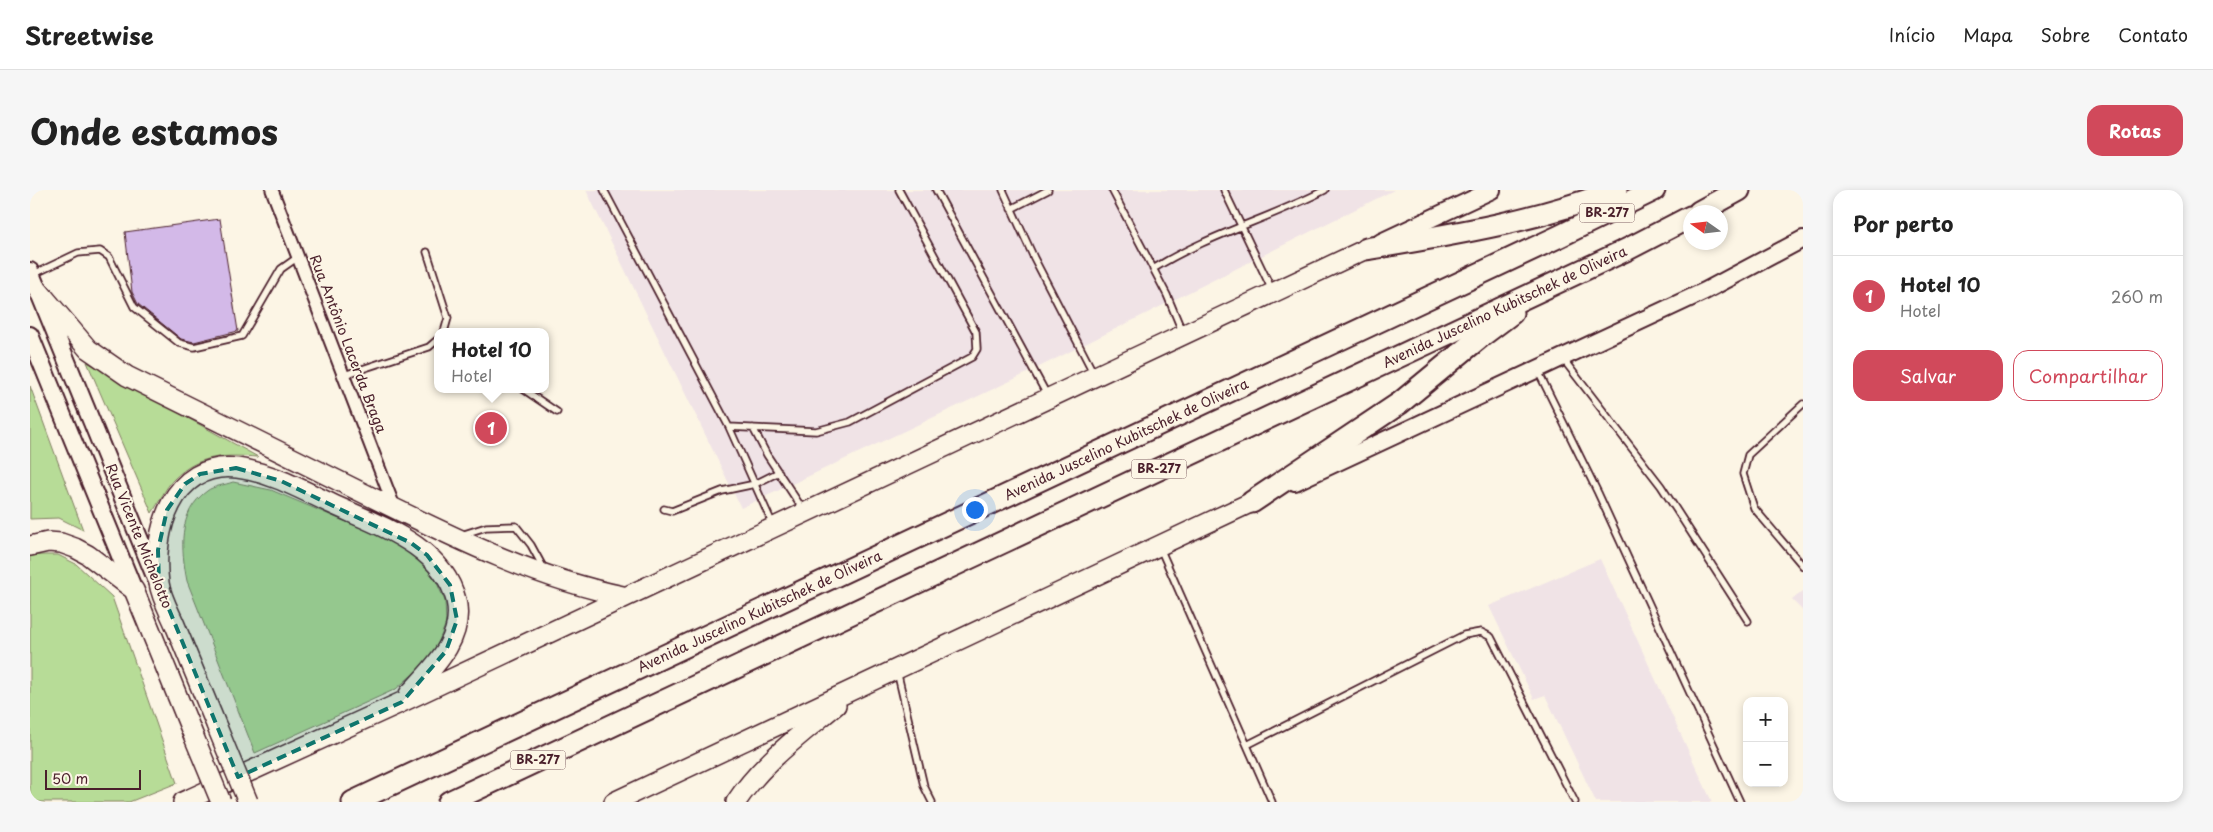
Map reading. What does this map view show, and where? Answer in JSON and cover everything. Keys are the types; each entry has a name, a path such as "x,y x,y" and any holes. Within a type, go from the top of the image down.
{"highway":[{"path":"1366,249 1526,217 1616,190"},
{"name":"Avenida Juscelino Kubitschek de Oliveira","path":"354,802 1654,190"},
{"path":"1712,205 1739,190"},
{"name":"Avenida Juscelino Kubitschek de Oliveira","path":"448,802 1563,279 1683,220"},
{"path":"1252,502 1400,403 1498,324 1563,279"}],"main road":[{"path":"183,802 402,702 623,596 1492,190"},
{"path":"614,802 1705,291 1803,239"},
{"path":"33,279 88,348 127,376 454,537 515,564 548,576 623,596"},
{"name":"Rua Vicente Michelotto","path":"33,279 248,802"},
{"name":"Rua Vicente Michelotto","path":"30,335 221,802"},
{"path":"159,585 158,550 161,529 174,496 185,484 200,474 218,469 236,468 281,481 396,534 427,555 441,570 450,585 456,602 457,620 454,636 446,651 402,702"},
{"path":"30,546 48,542 61,543 75,548 88,555 134,590"},
{"path":"736,802 756,776 776,756 856,688"}],"street":[{"name":"Rua Antônio Lacerda Braga","path":"272,190 396,509"}],"lane":[{"path":"604,190 729,428 774,527"},
{"path":"729,428 816,431 850,422 972,357 977,349 976,332 899,190"},
{"path":"936,190 1048,398"},
{"path":"1003,190 1095,376"},
{"path":"1011,209 1048,190"},
{"path":"1112,190 1184,334"},
{"path":"1224,190 1243,226 1273,292"},
{"path":"1153,269 1180,252 1294,206 1325,190"},
{"path":"33,279 78,253 100,251 109,257 134,306 179,343 194,347 242,336 281,269 298,257"},
{"path":"427,252 448,318 445,328"},
{"path":"344,375 430,347 434,343"},
{"path":"1562,358 1662,486 1748,621"},
{"path":"1537,369 1598,492 1740,802"},
{"path":"529,393 557,412"},
{"path":"1803,404 1748,455 1744,474 1754,508 1803,566"},
{"path":"753,428 805,512"},
{"path":"664,509 672,511 722,491 755,484 779,472"},
{"path":"454,537 486,527 516,526 531,545 548,576"},
{"path":"1160,546 1272,802"},
{"path":"1247,745 1464,635 1480,632 1490,637 1575,802"},
{"path":"896,669 924,786 932,802"}],"highlighted area":[{"path":"236,468 281,481 411,543 427,555 450,585 457,620 446,651 402,702 238,777 159,585 158,550 167,510 185,484 200,474"}],"shaded area":[{"path":"586,190 1394,190 1023,375 741,508"},
{"path":"1600,559 1712,802 1596,802 1545,695 1534,699 1489,606"},
{"path":"1803,591 1803,611 1792,600"}],"green space":[{"path":"87,362 258,457 224,456 193,465 174,479 152,513"},
{"path":"30,386 83,530 59,518 30,519"},
{"path":"233,482 271,490 389,540 419,559 436,581 445,601 446,623 437,646 419,669 396,689 255,753 187,581 183,557 184,532 190,510 197,500 210,489"},
{"path":"58,555 76,564 112,597 177,783 129,802 30,802 30,556"}],"building":[{"path":"220,219 238,331 194,342 181,339 138,304 132,292 125,232"}],"place":[{"name":"Hotel 10","path":"491,428"}]}
